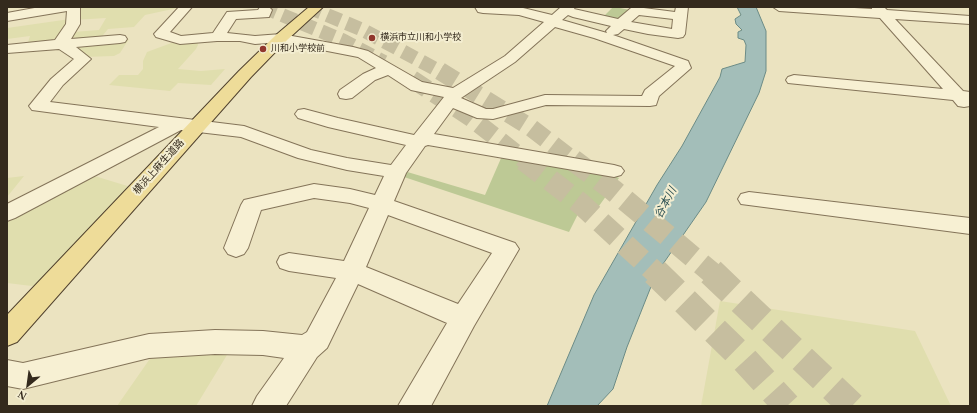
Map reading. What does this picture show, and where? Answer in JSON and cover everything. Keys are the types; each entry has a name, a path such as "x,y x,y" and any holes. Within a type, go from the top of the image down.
{"main road":[{"name":"横浜上麻生道路","path":"7,334 245,74 317,7"}],"street":[{"path":"7,17 69,7"},
{"path":"61,44 73,24 74,7"},
{"path":"186,7 161,34 198,45 217,37 240,37 255,40 282,38 363,54 417,86 453,97 483,114 545,100 650,101 651,94 683,68 683,64 605,37 560,15"},
{"path":"481,7 483,10 519,11 560,15 678,34 681,12"},
{"path":"779,7 880,10 970,20"},
{"path":"217,37 232,15 264,14 265,10"},
{"path":"880,10 964,96 970,109"},
{"path":"268,406 307,348 317,340 352,271 396,172 422,140 453,97 510,59 560,15"},
{"path":"605,37 620,24"},
{"path":"8,50 120,39"},
{"path":"61,44 83,59 57,82 38,106 244,132 305,154 347,164 396,172"},
{"path":"345,94 369,77 389,69"},
{"path":"794,80 964,96"},
{"path":"304,114 334,124 422,140 614,171"},
{"path":"7,213 178,124"},
{"path":"236,248 252,205 314,191 350,196 381,204 507,249 464,318 414,406"},
{"path":"749,199 970,226"},
{"path":"289,261 352,271 464,318"},
{"path":"7,373 23,376 149,346 215,342 263,343 307,348"}],"shaded area":[{"path":"81,7 182,7 145,15 134,27 108,29 99,40 65,42 73,32 99,30 106,18 74,20"},
{"path":"70,19 60,42 27,45 30,36 7,39 7,28"},
{"path":"129,39 120,53 114,56 84,57 69,45"},
{"path":"197,41 198,45 196,49 178,69 201,71 225,69 211,85 178,83 170,91 109,85 119,75 138,75 143,69 143,61 147,52 174,42"},
{"path":"88,174 134,188 40,287 7,283 7,217"},
{"path":"24,176 7,197 7,178"},
{"path":"720,301 915,331 951,406 701,406"},
{"path":"156,350 230,350 196,406 117,406"}],"green space":[{"path":"613,7 630,10 619,21 602,18"},
{"path":"502,156 607,173 619,178 594,213 581,208 569,232 401,176 404,171 485,195"}],"water":[{"name":"谷本川","path":"737,7 756,7 766,31 766,71 759,93 706,202 656,274 627,347 613,389 597,406 547,406 594,295 657,185 682,146 720,77 722,69 745,62 746,45 744,40 738,38 738,32 742,30 736,24 735,19 741,15"}],"tunnel":[{"path":"263,7 342,40 384,62"},
{"path":"308,7 363,30 441,72"},
{"path":"440,71 530,127 574,161"},
{"path":"412,79 471,118 526,161"},
{"path":"524,160 581,204 656,273"},
{"path":"573,160 613,190 712,273"},
{"path":"655,272 743,358 787,406"},
{"path":"711,272 852,406"}],"place":[{"name":"横浜市立川和小学校","path":"372,38"},
{"name":"川和小学校前","path":"263,49"}]}
